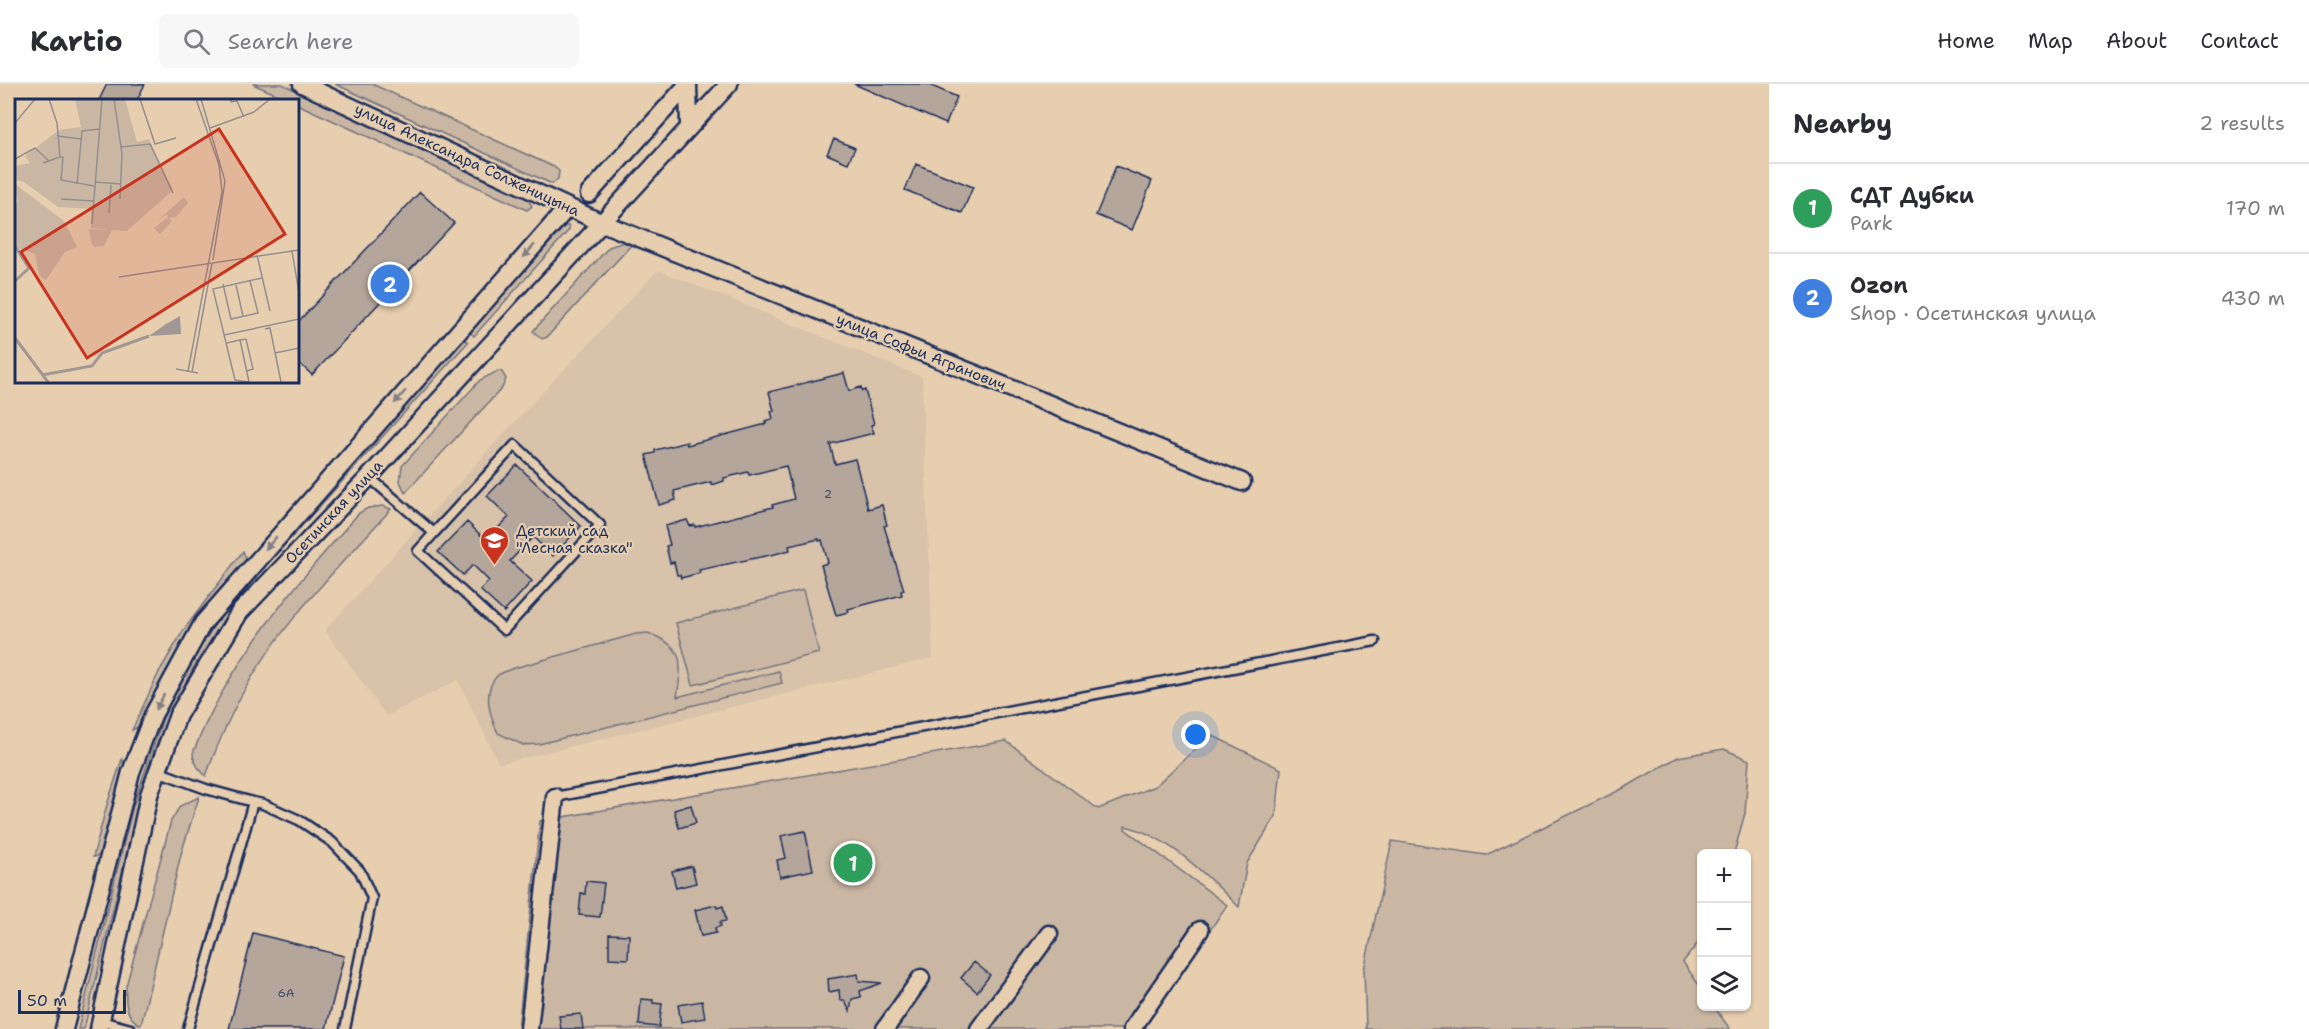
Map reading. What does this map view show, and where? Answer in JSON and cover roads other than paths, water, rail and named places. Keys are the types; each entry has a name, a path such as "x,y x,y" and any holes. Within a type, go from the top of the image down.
{"street":[{"name":"улица Александра Солженицына","path":"302,84 600,222"},
{"path":"688,84 689,126"},
{"path":"589,194 688,84"},
{"name":"Осетинская улица","path":"100,1025 149,795 178,715 239,613 369,477 600,222 729,84"},
{"name":"Осетинская улица","path":"64,1029 131,772 153,715 203,623 568,207"},
{"name":"улица Софьи Агранович","path":"600,222 1242,482"},
{"path":"529,1029 555,796"},
{"path":"1132,1029 1200,930"},
{"path":"979,1029 1048,934"},
{"path":"885,1029 921,978"}],"lane":[{"path":"515,445 600,525 504,630 418,550 434,533 515,445"},
{"path":"369,477 434,533"},
{"path":"555,796 1375,641"},
{"path":"158,771 299,819 332,842 360,871 372,898 345,1029"},
{"path":"188,1029 253,802"},
{"path":"100,1025 131,1029"}],"place":[{"name":"Ozon","path":"390,284"},
{"name":"Детский сад \"Лесная сказка\"","path":"495,566"},
{"name":"СДТ Дубки","path":"853,863"}]}
